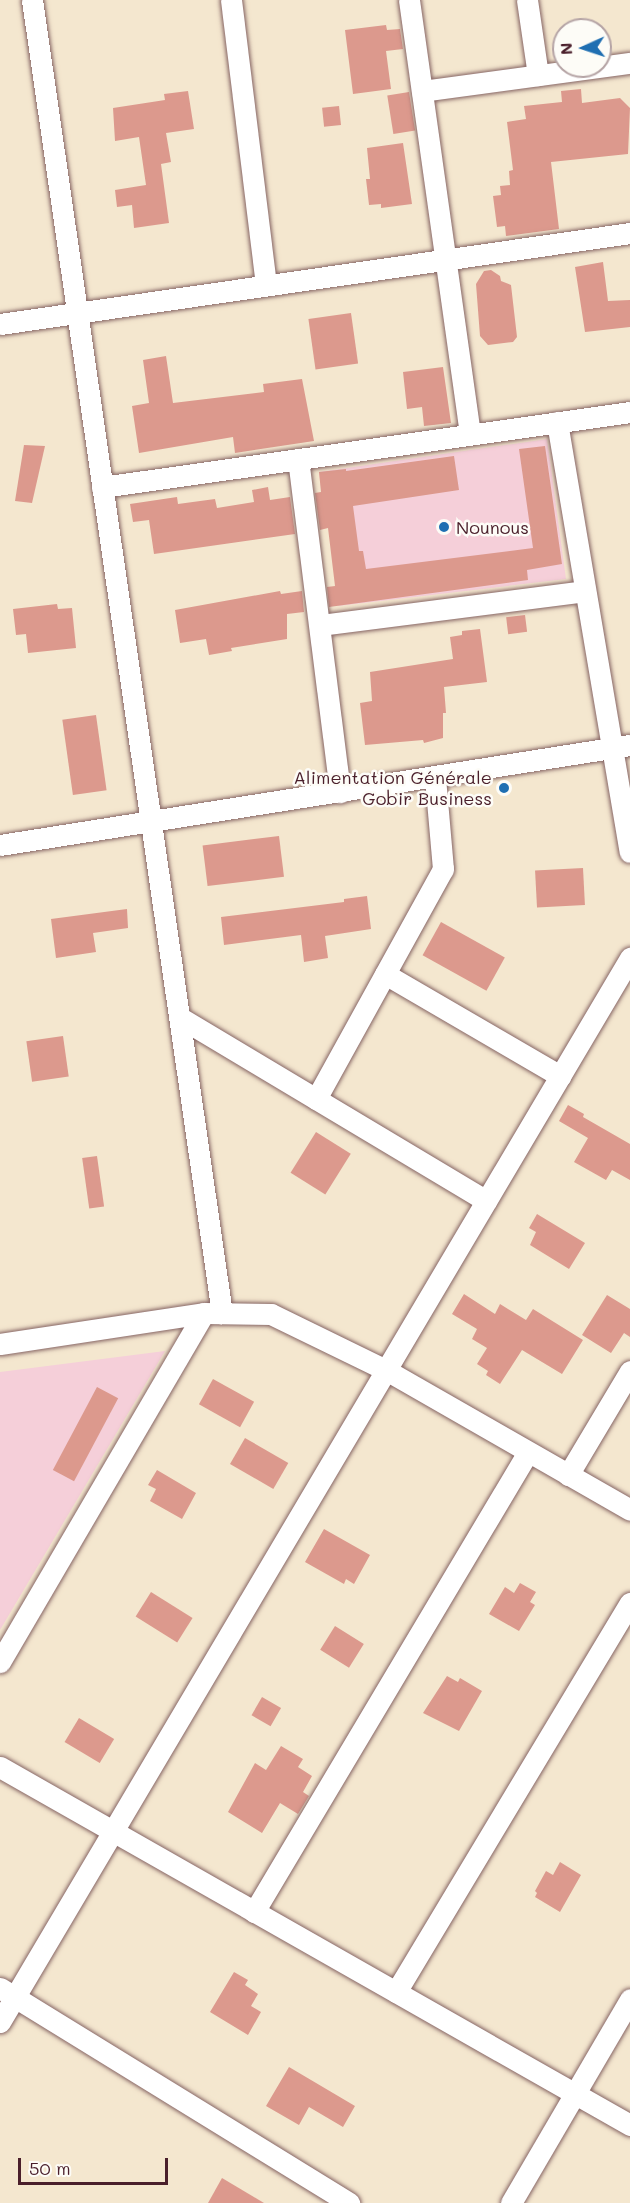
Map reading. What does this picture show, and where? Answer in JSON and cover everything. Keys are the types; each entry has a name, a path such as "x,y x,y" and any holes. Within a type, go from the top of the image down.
{"street":[{"path":"0,1662 213,1313 179,1017 32,0"},
{"path":"231,0 266,285"},
{"path":"409,0 470,434"},
{"path":"527,0 538,75"},
{"path":"422,91 630,63"},
{"path":"0,324 630,233"},
{"path":"102,487 630,412"},
{"path":"556,422 585,591 621,747 630,852"},
{"path":"298,459 340,792"},
{"path":"320,626 585,591"},
{"path":"0,844 621,747"},
{"path":"316,1099 443,869 435,777"},
{"path":"0,2022 8,1992 113,1831 630,958"},
{"path":"385,974 560,1076"},
{"path":"179,1017 486,1201"},
{"path":"0,1344 213,1313 271,1314 386,1370 630,1510"},
{"path":"568,1475 630,1371"},
{"path":"254,1912 528,1452"},
{"path":"396,1992 630,1603"},
{"path":"0,1767 630,2125"},
{"path":"8,1992 349,2203"},
{"path":"511,2203 630,1999"}],"shaded area":[{"name":"Nounous","path":"547,439 566,579 338,606 328,516 325,516 319,472"},
{"path":"165,1351 0,1630 0,1372"}],"building":[{"path":"386,25 387,30 400,29 403,49 386,51 391,89 353,94 345,30"},
{"path":"581,89 582,103 620,98 630,108 628,154 551,162 559,229 506,236 505,226 497,227 493,196 501,195 500,186 510,185 509,171 513,170 507,122 526,119 524,106 562,102 561,91"},
{"path":"188,91 194,129 166,133 171,162 161,164 169,223 134,228 132,205 117,207 115,190 146,185 139,137 115,141 113,108 165,100 164,94"},
{"path":"409,92 415,131 393,134 387,95"},
{"path":"339,106 341,125 324,127 322,108"},
{"path":"403,143 412,204 381,208 381,204 369,205 366,179 370,179 367,148"},
{"path":"603,262 608,301 630,300 630,327 585,332 575,267"},
{"path":"491,270 500,276 501,281 511,285 517,337 513,342 488,345 480,336 476,284 484,271"},
{"path":"351,313 358,364 316,369 308,319"},
{"path":"166,356 173,403 264,392 263,384 302,379 314,441 235,453 233,437 139,453 132,406 149,403 143,360"},
{"path":"443,367 451,423 424,426 422,407 407,409 403,372"},
{"path":"24,445 45,446 32,503 15,501"},
{"path":"545,446 562,564 527,570 528,580 329,607 327,587 335,586 328,528 320,530 315,493 321,492 319,472 346,469 346,471 454,456 459,490 353,506 359,551 363,551 366,569 533,548 519,449"},
{"path":"268,487 270,500 290,497 295,534 154,554 149,520 133,522 130,504 177,497 178,504 215,499 217,508 254,502 252,490"},
{"path":"280,591 281,594 302,591 304,612 287,614 287,639 231,648 232,651 209,655 206,639 180,643 175,610"},
{"path":"57,604 58,609 72,608 76,648 28,653 26,634 16,635 13,609"},
{"path":"525,615 527,632 508,634 506,617"},
{"path":"480,629 487,682 444,687 446,713 443,713 443,738 424,743 423,740 365,745 360,703 372,701 370,672 453,659 450,637 462,635 462,631"},
{"path":"96,715 107,790 73,795 62,720"},
{"path":"279,836 284,877 208,886 203,845"},
{"path":"583,868 585,905 537,907 535,871"},
{"path":"367,896 371,929 325,936 328,958 304,962 301,935 224,945 221,917 344,902 344,899"},
{"path":"127,909 128,928 93,933 96,952 56,958 51,919"},
{"path":"441,922 505,957 486,991 423,955"},
{"path":"63,1036 69,1077 32,1082 26,1041"},
{"path":"568,1105 584,1114 583,1117 630,1144 630,1180 612,1170 606,1180 574,1162 588,1138 559,1121"},
{"path":"316,1132 351,1154 325,1194 291,1173"},
{"path":"97,1156 104,1207 89,1209 82,1158"},
{"path":"537,1214 585,1243 569,1269 530,1245 536,1232 529,1228"},
{"path":"464,1294 495,1314 500,1304 526,1320 533,1309 583,1340 562,1374 522,1350 500,1384 486,1375 488,1371 477,1364 487,1348 472,1339 477,1329 452,1314"},
{"path":"607,1295 630,1309 630,1337 624,1333 611,1353 582,1335"},
{"path":"213,1379 254,1402 240,1427 199,1404"},
{"path":"97,1387 118,1398 74,1481 53,1470"},
{"path":"245,1438 288,1463 273,1489 230,1464"},
{"path":"157,1470 196,1493 182,1519 150,1501 156,1489 148,1485"},
{"path":"324,1529 370,1555 354,1584 346,1579 344,1584 305,1562"},
{"path":"520,1583 536,1592 530,1602 535,1605 519,1631 489,1614 505,1587 514,1593"},
{"path":"151,1592 193,1618 177,1643 136,1617"},
{"path":"335,1626 364,1644 349,1668 320,1650"},
{"path":"447,1676 458,1682 460,1678 482,1691 459,1731 423,1713"},
{"path":"262,1697 281,1708 271,1726 252,1715"},
{"path":"79,1718 114,1739 100,1763 65,1742"},
{"path":"281,1746 303,1759 298,1767 312,1776 303,1792 309,1796 298,1814 280,1803 262,1833 228,1812 255,1763 266,1770"},
{"path":"560,1862 581,1875 560,1912 535,1897 537,1893 535,1891 546,1871 553,1875"},
{"path":"234,1972 248,1980 245,1985 258,1994 251,2006 261,2012 248,2035 210,2012"},
{"path":"289,2067 355,2106 343,2127 309,2107 299,2125 266,2106"},
{"path":"222,2178 264,2203 208,2203"}],"place":[{"name":"Nounous","path":"444,527"},
{"name":"Alimentation Générale Gobir Business","path":"504,788"}]}
